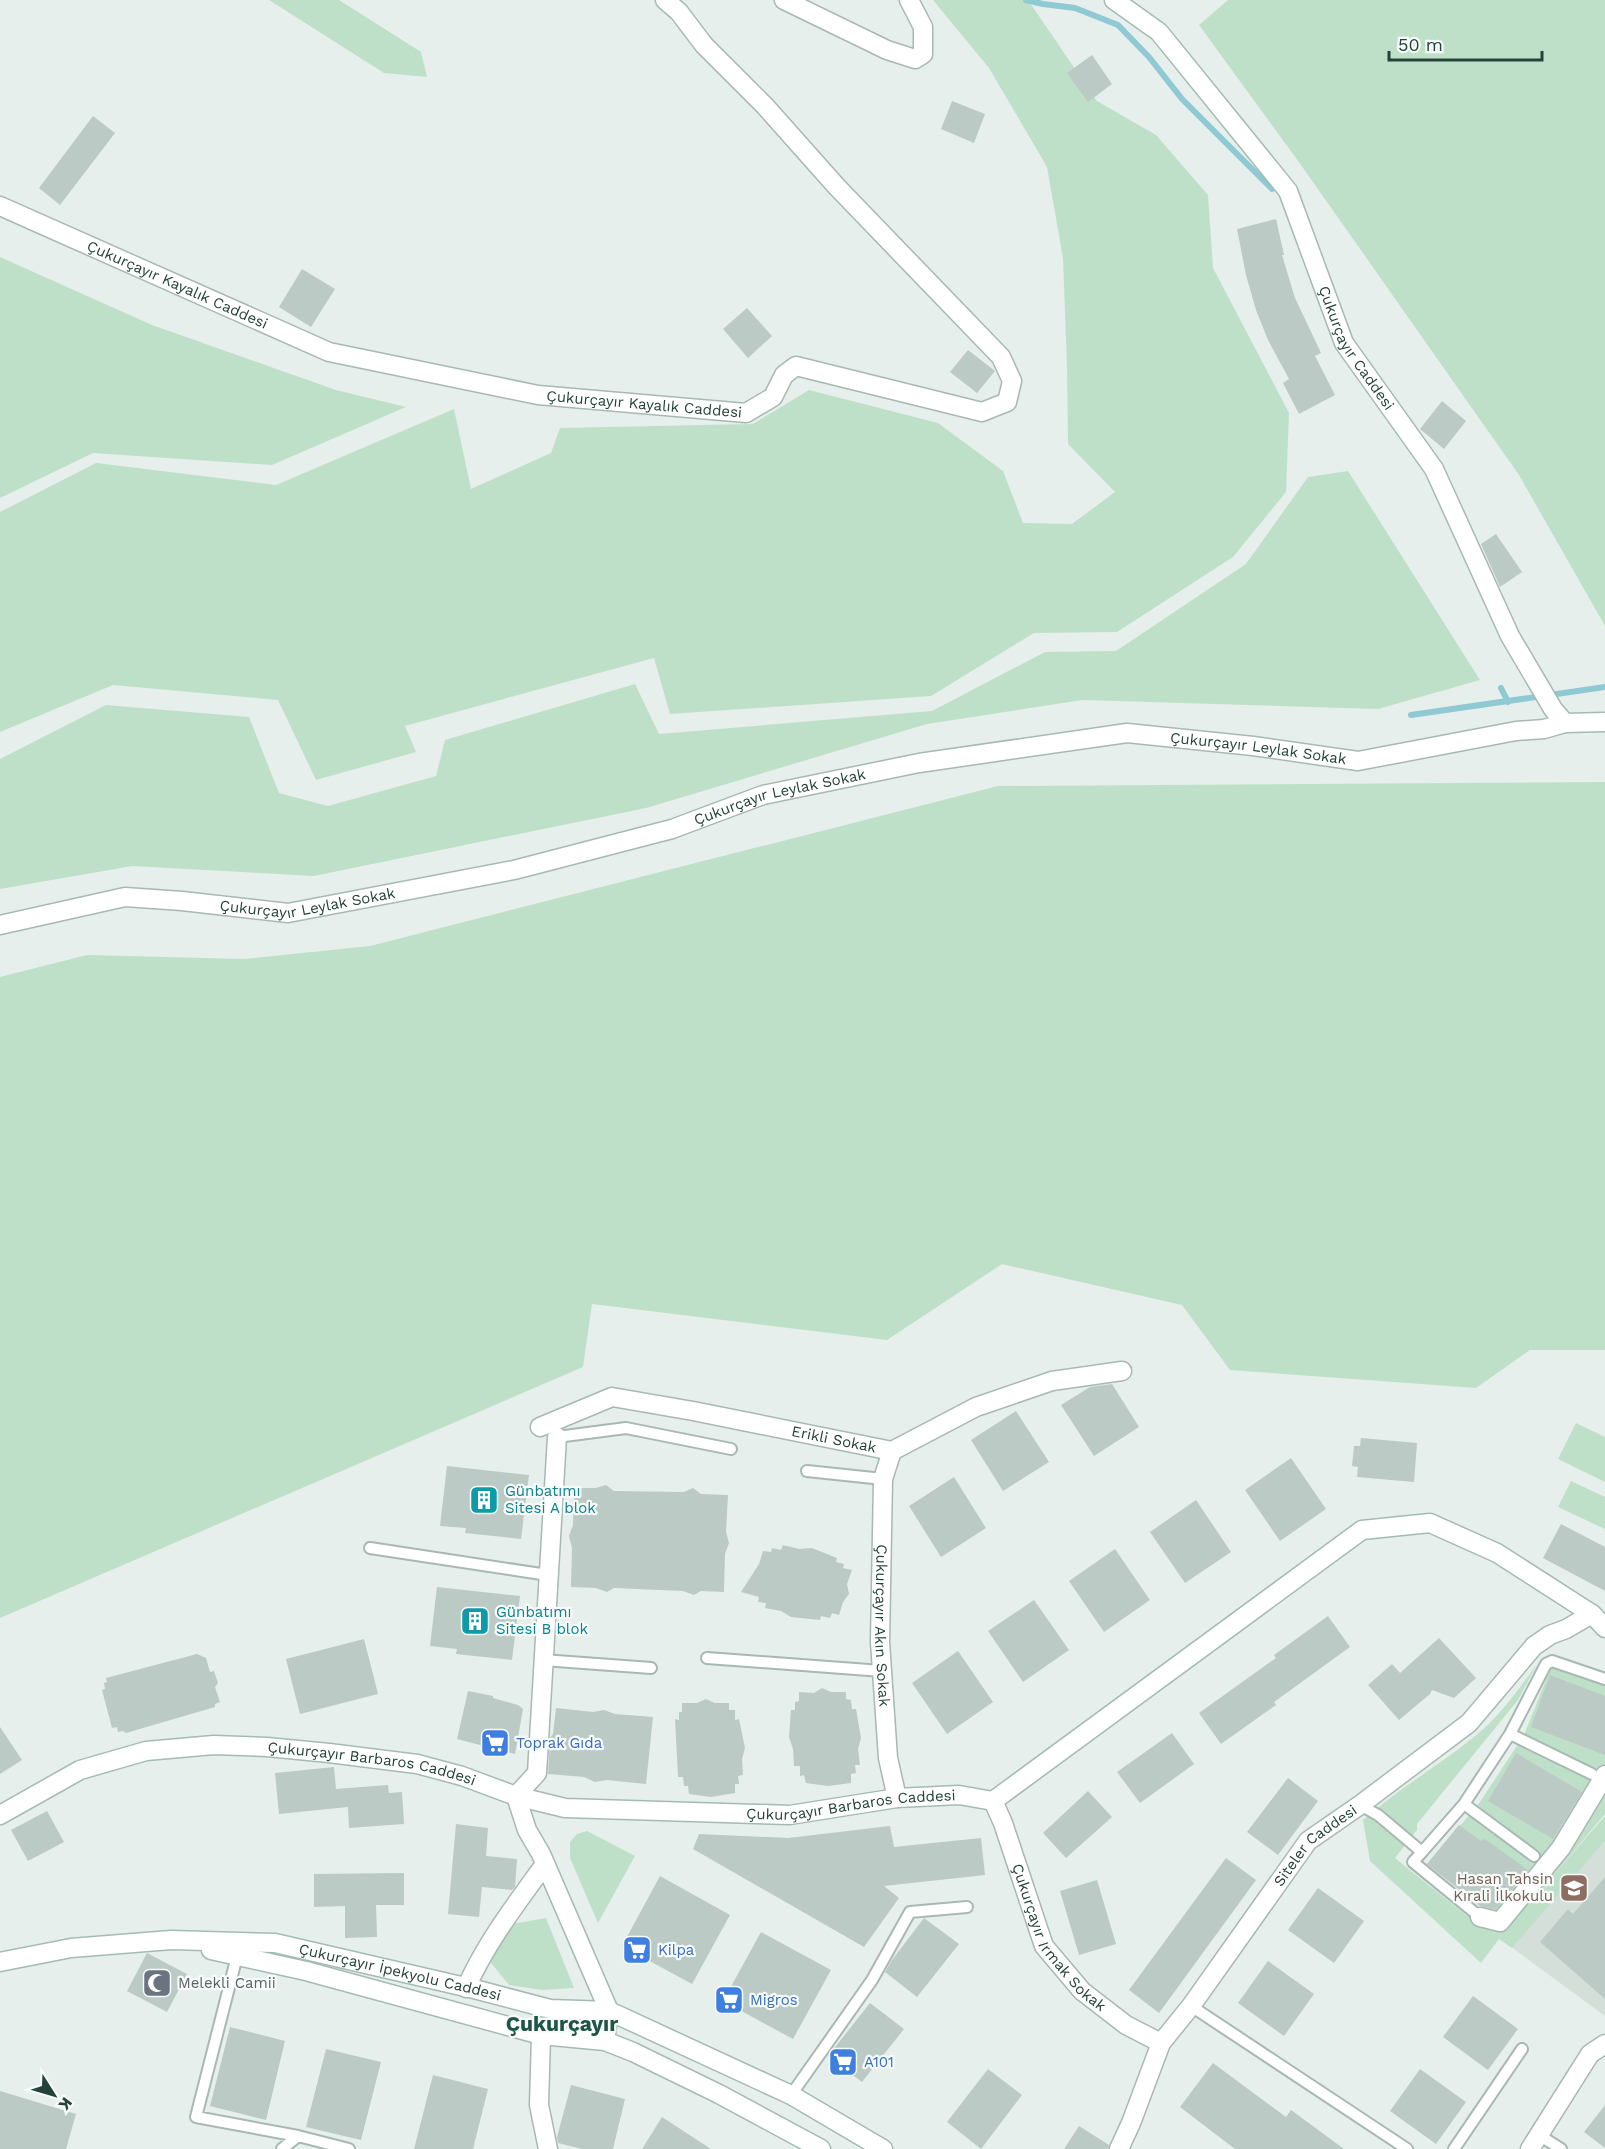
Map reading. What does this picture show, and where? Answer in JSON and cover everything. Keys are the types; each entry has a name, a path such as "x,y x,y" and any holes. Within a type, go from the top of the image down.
{"street":[{"name":"Çukurçayır Kayalık Caddesi","path":"0,206 329,352 538,396 746,413 773,397 784,375 796,366 982,412 1007,402 1012,381 1001,357 837,187 765,106 704,45 679,12 665,0"},
{"path":"784,0 887,50 915,59 923,54 923,27 909,0"},
{"name":"Çukurçayır Caddesi","path":"1114,0 1159,32 1288,191 1344,343 1434,469 1510,636 1552,709 1565,723"},
{"name":"Çukurçayır Leylak Sokak","path":"0,925 125,897 288,913 514,870 672,829 763,795 919,763 1127,733 1253,746 1358,761 1516,731 1544,729 1565,723 1605,722"},
{"name":"Erikli Sokak","path":"540,1427 612,1397 892,1451 976,1407 1052,1382 1122,1371"},
{"path":"557,1437 537,1773 516,1796 527,1830 545,1864 609,2011 605,2041"},
{"name":"Çukurçayır Akın Sokak","path":"892,1451 883,1479 880,1642 888,1758 897,1798"},
{"path":"993,1801 1362,1530 1430,1523 1497,1553 1592,1614 1605,1629"},
{"name":"Siteler Caddesi","path":"1119,2149 1161,2043 1191,2006 1308,1841 1469,1723 1534,1646 1550,1635 1592,1614"},
{"name":"Çukurçayır Barbaros Caddesi","path":"0,1815 81,1770 146,1751 214,1745 319,1752 417,1764 462,1776 516,1796 565,1808 790,1815 897,1798 959,1795 993,1801"},
{"path":"1480,1917 1500,1922 1561,1848 1599,1775"},
{"name":"Çukurçayır Irmak Sokak","path":"993,1801 1003,1823 1044,1946 1082,1991 1126,2025 1161,2043"},
{"path":"466,1988 476,1966 504,1922 545,1864"},
{"name":"Çukurçayır İpekyolu Caddesi","path":"171,1940 306,1971 541,2035 605,2041 633,2052 708,2089 821,2149"},
{"name":"Çukurçayır İpekyolu Caddesi","path":"0,1962 71,1948 171,1940 275,1943 550,2010 609,2011 791,2095 882,2149"},
{"path":"541,2035 539,2105 548,2149"},
{"path":"1534,2142 1590,2054 1605,2044"}],"lane":[{"path":"557,1437 626,1428 731,1449"},
{"path":"807,1471 883,1479"},
{"path":"370,1548 548,1575"},
{"path":"707,1658 882,1671"},
{"path":"543,1660 651,1668"},
{"path":"1480,1917 1413,1862 1464,1804 1510,1734 1546,1664 1552,1661 1605,1679"},
{"path":"1510,1734 1599,1775"},
{"path":"1464,1804 1534,1856"},
{"path":"1360,1805 1378,1815 1422,1852"},
{"path":"791,2095 872,1980 910,1912 967,1907"},
{"path":"237,1956 196,2117 298,2136 350,2149"},
{"path":"1191,2006 1407,2149"},
{"path":"1454,2149 1522,2049"},
{"path":"282,2149 298,2136"},
{"path":"1534,2142 1560,2149"}],"shaded area":[{"name":"Hasan Tahsin Kırali İlkokulu","path":"1605,1816 1605,2016 1499,1938"}],"green space":[{"path":"269,0 339,0 421,52 427,77 384,73"},
{"path":"933,0 1028,0 1097,101 1156,135 1208,195 1213,268 1289,413 1286,492 1233,557 1117,632 1034,633 931,696 670,714 654,658 405,726 416,752 316,780 278,700 113,685 0,732 0,512 96,463 276,485 454,409 471,489 551,453 560,428 753,424 809,390 938,423 1003,471 1023,523 1072,524 1115,492 1068,444 1063,258 1047,167 989,68"},
{"path":"1228,0 1605,0 1605,626 1519,475 1301,165 1199,25"},
{"path":"0,257 152,325 336,390 406,407 272,465 93,453 0,498"},
{"path":"1348,471 1480,680 1378,709 1082,700 927,724 646,808 314,876 132,866 0,889 0,759 106,705 249,717 279,793 328,806 436,776 445,740 635,684 659,734 932,711 1045,652 1116,651 1246,564 1308,477"},
{"path":"1605,782 1605,1350 1530,1350 1476,1388 1230,1370 1182,1305 1002,1264 887,1340 592,1304 583,1367 0,1618 0,977 87,955 244,959 370,946 998,786"},
{"path":"1576,1423 1605,1437 1605,1482 1558,1459"},
{"path":"1571,1481 1605,1497 1605,1529 1558,1507"},
{"path":"1537,1664 1518,1700 1417,1824 1417,1830 1395,1858 1483,1929 1494,1917 1427,1864 1478,1805 1524,1735 1552,1665 1605,1685 1605,1814 1545,1885 1605,1816 1605,1841 1512,1948 1499,1939 1481,1963 1370,1861 1363,1820 1460,1748 1492,1721"},
{"path":"587,1831 635,1856 598,1923 570,1858 570,1842 577,1834"},
{"path":"546,1918 574,1988 542,1990 509,1985 487,1958 512,1924"}],"building":[{"path":"1092,55 1112,84 1088,102 1067,73"},
{"path":"952,101 985,114 974,143 941,129"},
{"path":"93,116 115,133 60,205 39,188"},
{"path":"1276,219 1284,255 1282,255 1295,298 1321,353 1315,356 1335,395 1299,414 1283,383 1289,379 1268,340 1256,310 1237,229"},
{"path":"302,269 335,289 311,327 279,307"},
{"path":"747,308 772,336 748,358 723,329"},
{"path":"968,350 995,371 977,393 950,372"},
{"path":"1442,401 1466,421 1444,449 1420,429"},
{"path":"1496,534 1522,572 1500,587 1481,544"},
{"path":"1112,1384 1139,1427 1094,1456 1061,1405 1090,1387"},
{"path":"1016,1411 1049,1462 1003,1491 971,1440"},
{"path":"1361,1438 1417,1443 1414,1482 1357,1477 1358,1467 1352,1466 1354,1446 1360,1446"},
{"path":"1291,1458 1326,1509 1280,1541 1245,1490"},
{"name":"Günbatımı Sitesi A blok","path":"447,1466 529,1475 521,1539 465,1533 466,1528 440,1526"},
{"path":"954,1477 986,1528 941,1557 909,1506"},
{"path":"606,1485 614,1491 684,1492 693,1488 701,1494 728,1495 726,1532 729,1543 725,1554 724,1592 701,1591 694,1595 683,1591 614,1588 607,1592 596,1588 571,1587 572,1548 569,1536 573,1525 574,1488 596,1488"},
{"path":"1196,1500 1231,1552 1185,1583 1150,1532"},
{"path":"1561,1524 1605,1547 1605,1591 1543,1558"},
{"path":"783,1545 799,1549 812,1548 837,1558 836,1562 844,1564 843,1568 852,1570 847,1584 849,1594 843,1602 839,1615 832,1613 830,1618 821,1616 820,1620 791,1617 781,1611 765,1608 766,1603 758,1602 759,1597 741,1592 759,1564 763,1551 771,1552 772,1548 781,1550"},
{"path":"1115,1549 1150,1600 1104,1632 1069,1581"},
{"name":"Günbatımı Sitesi B blok","path":"437,1587 520,1596 512,1660 456,1654 457,1649 430,1646"},
{"path":"1034,1600 1069,1650 1023,1682 988,1631"},
{"path":"1328,1616 1350,1647 1274,1702 1276,1705 1221,1744 1199,1713 1276,1658 1274,1655"},
{"path":"1439,1638 1476,1678 1454,1698 1432,1690 1399,1720 1368,1685 1392,1664 1400,1673"},
{"path":"364,1639 378,1694 300,1714 286,1659"},
{"path":"958,1651 993,1702 947,1734 912,1683"},
{"path":"197,1654 206,1658 210,1672 214,1671 218,1683 215,1687 220,1702 215,1704 215,1707 126,1733 118,1732 117,1727 112,1728 102,1690 105,1689 106,1678"},
{"path":"1550,1675 1605,1696 1605,1755 1531,1727"},
{"path":"822,1688 831,1692 846,1692 846,1699 851,1700 852,1709 856,1709 861,1738 858,1749 860,1765 855,1765 856,1773 851,1774 851,1783 828,1786 806,1783 804,1775 800,1776 800,1766 794,1766 793,1749 789,1737 791,1710 795,1710 795,1702 799,1701 799,1692 814,1693"},
{"path":"468,1691 493,1696 493,1698 518,1705 523,1709 515,1754 457,1739"},
{"path":"706,1699 715,1703 729,1703 729,1710 735,1710 735,1720 739,1719 745,1748 742,1759 743,1775 738,1776 739,1784 735,1784 735,1793 711,1797 689,1794 688,1786 684,1786 683,1777 678,1777 675,1719 679,1720 682,1703 697,1703"},
{"path":"556,1708 593,1712 604,1710 615,1714 653,1717 646,1784 607,1780 595,1782 584,1777 548,1774 550,1738 553,1734"},
{"path":"0,1727 22,1760 0,1774"},
{"path":"1172,1733 1194,1764 1140,1803 1117,1772"},
{"path":"1516,1753 1582,1792 1553,1839 1488,1801"},
{"path":"334,1767 336,1789 388,1785 389,1793 402,1792 404,1824 349,1828 348,1807 279,1814 275,1773"},
{"path":"1288,1778 1318,1801 1278,1855 1247,1832"},
{"path":"1088,1791 1112,1817 1066,1858 1043,1833"},
{"path":"47,1811 64,1842 28,1861 11,1830"},
{"path":"456,1824 488,1828 486,1856 517,1859 515,1887 512,1890 482,1887 479,1917 448,1914"},
{"path":"1459,1825 1481,1841 1485,1839 1528,1870 1496,1909 1480,1906 1427,1864"},
{"path":"890,1826 894,1847 981,1838 985,1875 884,1886 899,1898 864,1947 693,1849 699,1834 788,1838"},
{"path":"1226,1858 1256,1880 1159,2013 1129,1990"},
{"path":"404,1873 404,1905 376,1905 377,1937 345,1938 345,1906 314,1907 314,1874"},
{"path":"660,1876 730,1915 692,1984 622,1946"},
{"path":"1605,1877 1605,1999 1540,1942 1568,1909 1573,1914"},
{"path":"1097,1880 1116,1944 1079,1955 1060,1891"},
{"path":"1318,1888 1364,1921 1334,1963 1288,1930"},
{"path":"924,1918 959,1944 917,1997 885,1972"},
{"path":"761,1932 831,1970 793,2039 723,2001"},
{"name":"Melekli Camii","path":"147,1953 187,1974 167,2012 127,1991"},
{"path":"1268,1961 1314,1994 1284,2036 1238,2003"},
{"path":"1473,1996 1518,2029 1488,2070 1443,2037"},
{"path":"870,2003 904,2029 862,2082 828,2056"},
{"path":"230,2027 285,2041 266,2120 210,2106"},
{"path":"326,2049 381,2062 361,2140 306,2127"},
{"path":"1213,2063 1286,2117 1291,2110 1344,2149 1235,2149 1180,2107"},
{"path":"988,2069 1022,2095 981,2149 947,2122"},
{"path":"1420,2069 1466,2102 1436,2144 1390,2111"},
{"path":"433,2075 488,2089 473,2149 414,2149"},
{"path":"571,2085 625,2099 613,2149 582,2149 558,2143 557,2137"},
{"path":"0,2091 76,2114 66,2149 0,2149"},
{"path":"1605,2105 1605,2148 1584,2132"},
{"path":"662,2117 711,2149 642,2149"},
{"path":"1079,2126 1109,2145 1108,2149 1064,2149"}],"waterway":[{"path":"1026,0 1075,8 1118,25 1149,57 1182,99 1272,189"},
{"path":"1411,715 1605,687"},
{"path":"1501,688 1508,702"}],"place":[{"name":"Günbatımı Sitesi A blok","path":"484,1500"},
{"name":"Günbatımı Sitesi B blok","path":"475,1621"},
{"name":"Toprak Gıda","path":"495,1743"},
{"name":"Hasan Tahsin Kırali İlkokulu","path":"1574,1888"},
{"name":"Kilpa","path":"637,1950"},
{"name":"Melekli Camii","path":"157,1983"},
{"name":"Migros","path":"729,2000"},
{"name":"A101","path":"843,2062"}],"district":[{"name":"Çukurçayır","path":"562,2024"}]}
